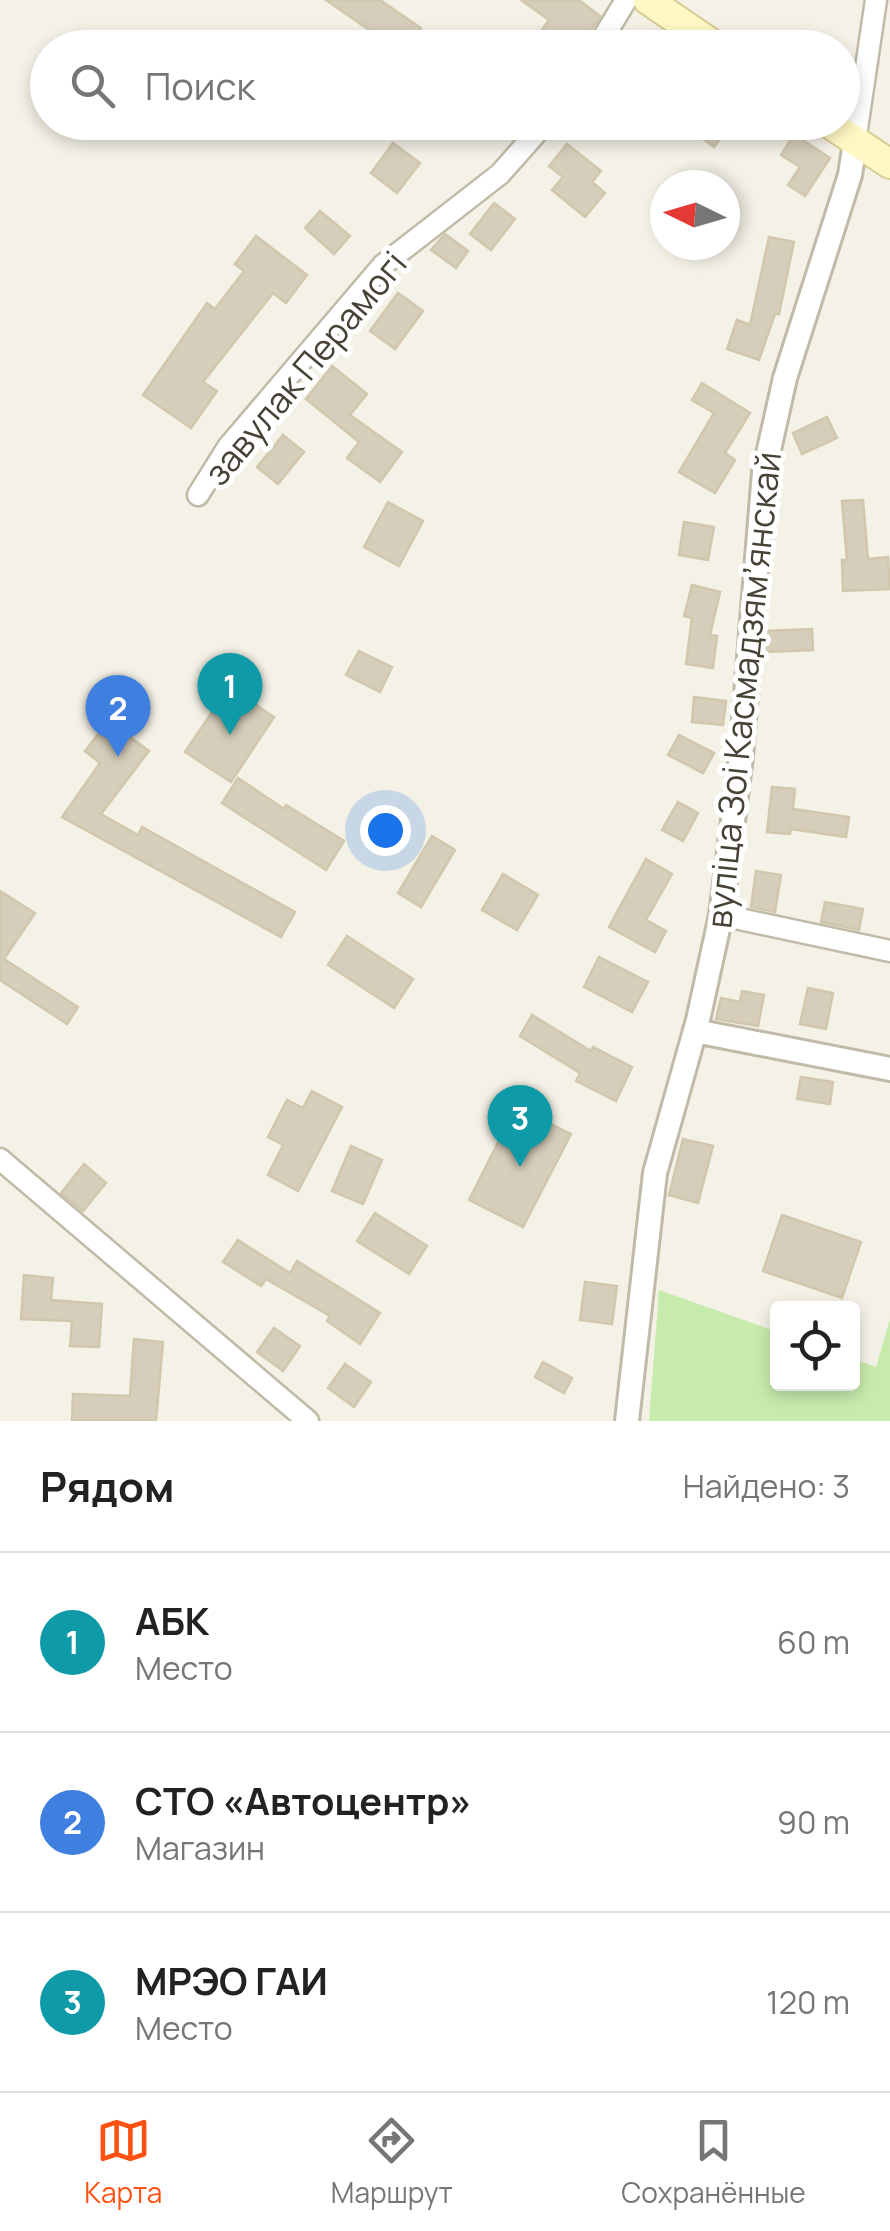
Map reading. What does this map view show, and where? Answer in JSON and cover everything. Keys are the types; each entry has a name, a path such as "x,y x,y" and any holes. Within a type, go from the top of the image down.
{"main road":[{"path":"648,0 692,30"},
{"path":"852,140 890,164"}],"street":[{"path":"608,30 626,0"},
{"path":"860,108 876,0"},
{"name":"завулак Перамогі","path":"198,495 228,447 383,265 500,174 530,140"},
{"name":"вуліца Зоі Касмадзямʼянскай","path":"627,1421 655,1173 695,1031 722,915 741,758 764,472 786,378 850,176 855,142"},
{"path":"722,915 890,951"},
{"path":"695,1031 890,1070"},
{"path":"0,1159 308,1421"}],"green space":[{"path":"659,1290 770,1330 770,1391 860,1391 860,1361 876,1367 890,1319 890,1421 649,1421"}],"building":[{"path":"326,0 380,0 421,28 369,30"},
{"path":"521,0 579,0 600,16 591,30 542,30 549,20"},
{"path":"790,140 803,140 830,158 805,196 788,185 800,167 781,155"},
{"path":"393,143 420,163 397,193 371,173"},
{"path":"567,144 601,171 592,182 605,193 585,217 552,190 563,177 549,166"},
{"path":"494,203 515,219 491,250 470,234"},
{"path":"320,211 350,236 334,254 305,228"},
{"path":"445,234 468,251 456,268 431,250"},
{"path":"256,236 307,275 286,303 273,293 203,382 217,391 191,428 143,395 207,303 215,309 244,271 235,264"},
{"path":"769,237 794,242 779,314 775,314 759,360 727,349 737,320 750,325"},
{"path":"398,293 423,311 395,349 370,331"},
{"path":"332,366 367,394 350,415 402,452 380,482 347,458 359,442 306,399"},
{"path":"702,383 750,413 725,453 735,460 715,493 679,472 714,413 692,400"},
{"path":"827,417 837,438 802,454 793,433"},
{"path":"283,435 304,452 278,484 257,467"},
{"path":"863,500 868,559 888,557 890,589 843,591 842,560 847,560 842,501"},
{"path":"388,502 423,521 399,566 364,547"},
{"path":"684,522 714,527 708,560 679,555"},
{"path":"692,585 720,592 710,635 717,636 713,668 686,664 692,618 684,616"},
{"path":"812,629 813,650 765,652 766,631"},
{"path":"359,651 392,667 380,692 346,675"},
{"path":"229,687 274,717 231,782 185,752"},
{"path":"694,697 726,701 723,725 692,722"},
{"path":"108,721 149,751 101,814 138,835 142,827 295,912 281,937 62,817 100,763 85,751"},
{"path":"679,735 714,753 703,773 668,755"},
{"path":"238,778 284,809 286,805 344,841 326,870 222,803"},
{"path":"772,787 795,789 793,809 849,817 846,837 791,829 790,834 767,832"},
{"path":"678,802 698,813 683,841 662,830"},
{"path":"432,836 455,850 421,907 398,893"},
{"path":"646,859 672,874 646,920 666,931 655,952 609,927"},
{"path":"756,871 781,875 775,912 751,907"},
{"path":"503,874 538,895 517,930 482,910"},
{"path":"0,891 35,913 4,959 78,1007 67,1024 0,980"},
{"path":"825,902 863,909 859,930 821,922"},
{"path":"347,936 413,979 394,1008 328,965"},
{"path":"599,957 648,982 632,1012 584,987"},
{"path":"808,988 833,993 826,1029 800,1024"},
{"path":"742,991 764,995 758,1026 716,1019 721,998 740,1002"},
{"path":"532,1015 591,1051 593,1047 632,1067 616,1101 576,1081 580,1073 520,1036"},
{"path":"801,1077 833,1082 830,1104 797,1099"},
{"path":"312,1091 342,1107 298,1191 268,1175 283,1145 268,1137 287,1100 303,1108"},
{"path":"516,1107 571,1134 523,1227 469,1200"},
{"path":"683,1139 713,1146 698,1203 669,1195"},
{"path":"351,1146 382,1160 363,1204 332,1191"},
{"path":"84,1164 106,1183 83,1211 61,1193"},
{"path":"375,1213 427,1246 409,1274 357,1241"},
{"path":"782,1215 861,1242 842,1298 763,1271"},
{"path":"238,1240 290,1273 297,1261 380,1313 360,1344 327,1321 330,1316 266,1279 261,1286 223,1262"},
{"path":"24,1275 53,1278 51,1300 102,1304 99,1347 70,1346 72,1321 21,1319"},
{"path":"585,1282 617,1286 612,1324 580,1320"},
{"path":"274,1328 300,1346 283,1371 257,1352"},
{"path":"134,1339 163,1342 156,1421 72,1421 73,1394 130,1396"},
{"path":"543,1362 572,1378 564,1393 535,1377"},
{"path":"345,1364 371,1382 354,1407 328,1388"}],"place":[{"name":"АБК","path":"230,735"},
{"name":"СТО «Автоцентр»","path":"118,757"},
{"name":"МРЭО ГАИ","path":"520,1167"}]}
